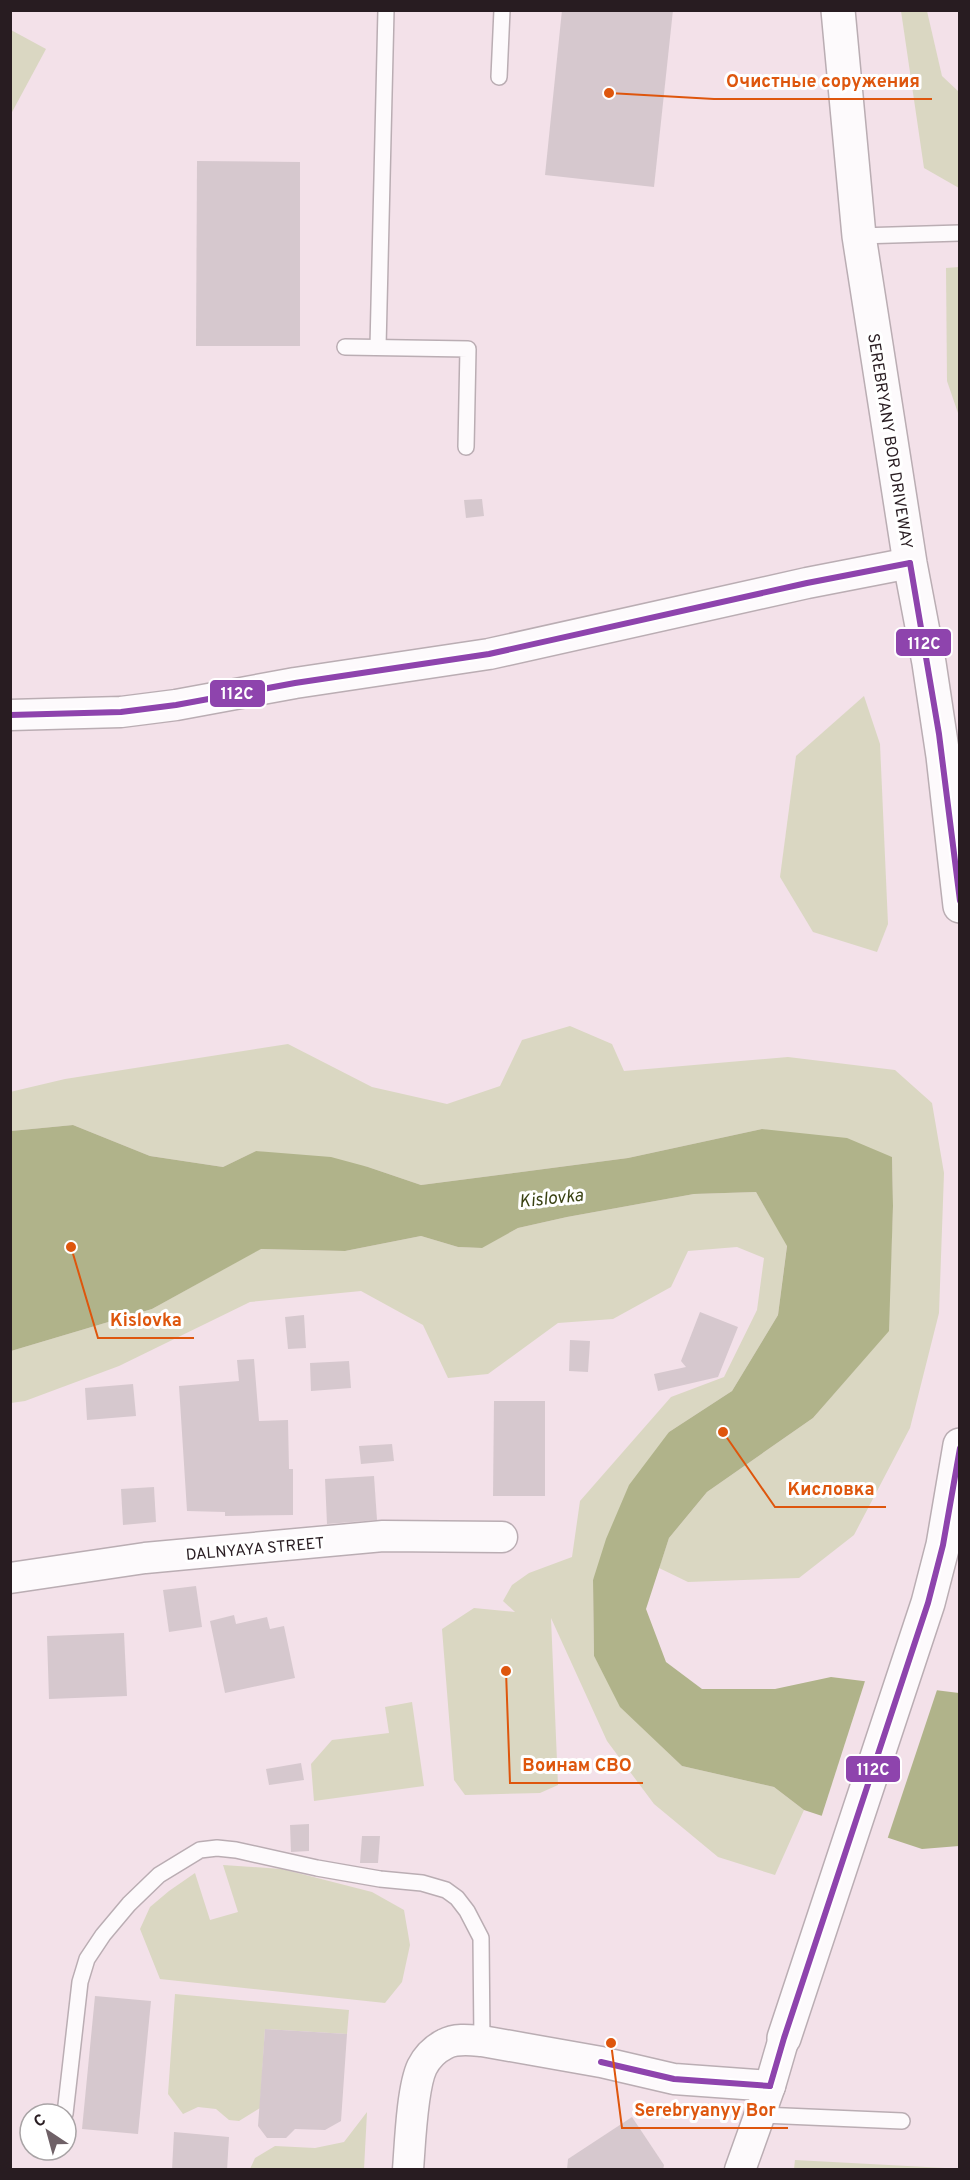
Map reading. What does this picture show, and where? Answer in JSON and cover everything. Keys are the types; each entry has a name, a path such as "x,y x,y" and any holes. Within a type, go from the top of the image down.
{"street":[{"name":"SEREBRYANY BOR DRIVEWAY","path":"838,10 859,236 910,563 929,663 943,756 960,906"},
{"path":"10,715 121,712 154,708 295,683 489,654 807,583 910,563"},
{"path":"740,2169 771,2086 784,2038 833,1897 928,1603 943,1545 960,1445"},
{"name":"DALNYAYA STREET","path":"10,1578 145,1557 383,1536 502,1537"},
{"path":"408,2169 416,2094 422,2068 432,2052 447,2043 463,2039 601,2062 674,2079 771,2086"}],"lane":[{"path":"378,347 386,10"},
{"path":"499,77 502,10"},
{"path":"859,236 960,233"},
{"path":"345,347 468,349 466,447"},
{"path":"66,2102 80,1982 87,1959 103,1935 129,1904 159,1875 200,1850 217,1848 236,1850 328,1870 422,1883 446,1890 457,1898 467,1911 481,1938 482,2041"},
{"path":"761,2115 902,2121"}],"shaded area":[{"path":"901,11 927,11 942,76 959,92 959,188 924,168"},
{"path":"11,30 46,49 11,114"},
{"path":"960,267 959,416 947,381 946,268"},
{"path":"864,696 880,744 888,924 877,952 813,932 780,877 796,756"},
{"path":"570,1026 612,1044 624,1071 788,1057 895,1070 932,1103 944,1173 939,1313 910,1428 854,1535 799,1578 688,1582 659,1568 669,1538 707,1492 813,1418 888,1331 893,1206 892,1157 762,1129 628,1158 421,1185 368,1167 256,1151 223,1167 150,1156 73,1125 11,1131 10,1092 65,1079 288,1044 372,1087 447,1104 500,1086 522,1040"},
{"path":"756,1192 787,1245 778,1315 732,1391 669,1432 593,1580 594,1656 621,1707 682,1766 774,1787 804,1810 775,1875 718,1857 654,1804 607,1741 551,1618 558,1785 540,1793 465,1795 454,1780 442,1629 474,1608 515,1612 503,1601 512,1585 529,1573 572,1557 580,1501 671,1397 724,1377 757,1310 764,1258 737,1247 688,1251 671,1287 613,1319 558,1323 488,1374 448,1378 423,1325 361,1291 250,1302 119,1366 25,1401 11,1403 11,1351 152,1309 260,1249 345,1251 421,1236 458,1247 481,1248 518,1228 567,1217 694,1194"},
{"path":"412,1702 424,1786 314,1801 311,1764 332,1740 389,1733 385,1707"},
{"path":"223,1865 282,1869 372,1892 404,1910 410,1945 402,1982 385,2003 160,1979 140,1929 150,1907 195,1873 210,1920 238,1912"},
{"path":"175,1994 349,2010 347,2034 265,2029 260,2108 239,2121 229,2120 216,2109 198,2107 183,2114 168,2094"},
{"path":"367,2112 364,2169 250,2169 255,2158 275,2146 315,2148 344,2142"},
{"path":"795,2160 945,2168 959,2169 794,2169"}],"water":[{"path":"73,1125 150,1156 223,1167 256,1151 331,1157 421,1185 628,1158 762,1129 847,1138 892,1157 893,1206 889,1331 813,1418 707,1492 669,1538 646,1609 666,1662 702,1689 775,1689 831,1677 959,1693 959,1846 922,1849 804,1810 774,1787 682,1766 620,1707 594,1656 593,1580 606,1539 629,1485 669,1432 732,1391 778,1315 787,1246 756,1192 694,1194 567,1217 518,1228 482,1248 458,1247 421,1236 345,1251 261,1249 152,1309 11,1351 11,1131"}],"pier":[{"path":"866,1678 938,1687 887,1840 821,1818"}],"building":[{"path":"562,10 673,10 654,187 545,175"},
{"path":"197,161 300,162 300,346 196,346"},
{"path":"482,499 484,516 466,518 464,500"},
{"path":"700,1312 738,1327 718,1377 658,1391 654,1374 686,1367 681,1361"},
{"path":"304,1315 306,1348 288,1349 285,1317"},
{"path":"570,1340 590,1341 588,1372 569,1371"},
{"path":"254,1359 259,1421 288,1420 289,1469 293,1469 293,1515 225,1516 225,1512 187,1511 179,1386 239,1381 237,1360"},
{"path":"349,1361 351,1388 311,1391 310,1363"},
{"path":"133,1384 136,1416 87,1420 85,1388"},
{"path":"494,1401 545,1401 545,1496 493,1496"},
{"path":"392,1444 394,1461 361,1464 359,1446"},
{"path":"374,1476 377,1520 327,1524 325,1479"},
{"path":"154,1487 156,1522 123,1525 121,1489"},
{"path":"196,1586 202,1627 169,1632 163,1590"},
{"path":"234,1615 236,1624 267,1617 270,1629 284,1626 295,1678 225,1693 210,1621"},
{"path":"124,1633 127,1696 49,1699 47,1636"},
{"path":"301,1763 304,1780 269,1785 266,1769"},
{"path":"309,1824 309,1851 291,1852 290,1825"},
{"path":"362,1836 380,1836 378,1863 360,1863"},
{"path":"95,1996 151,2001 138,2134 82,2129"},
{"path":"265,2029 347,2034 341,2121 325,2130 295,2129 286,2138 267,2138 258,2126"},
{"path":"632,2117 664,2165 663,2170 567,2170 568,2159"},
{"path":"174,2132 229,2137 227,2170 172,2170"}],"transit line":[{"name":"112С","path":"910,563 939,734 960,901"},
{"name":"112С","path":"10,715 121,712 176,705 295,683 489,654 807,583 910,563"},
{"name":"112С","path":"770,2086 928,1603 943,1545 960,1448"},
{"name":"112С","path":"601,2062 674,2079 770,2086"}],"place":[{"name":"Очистные соружения","path":"609,93"},
{"name":"Kislovka","path":"71,1247"},
{"name":"Кисловка","path":"723,1432"},
{"name":"Воинам СВО","path":"506,1671"},
{"name":"Serebryanyy Bor","path":"611,2043"}]}
